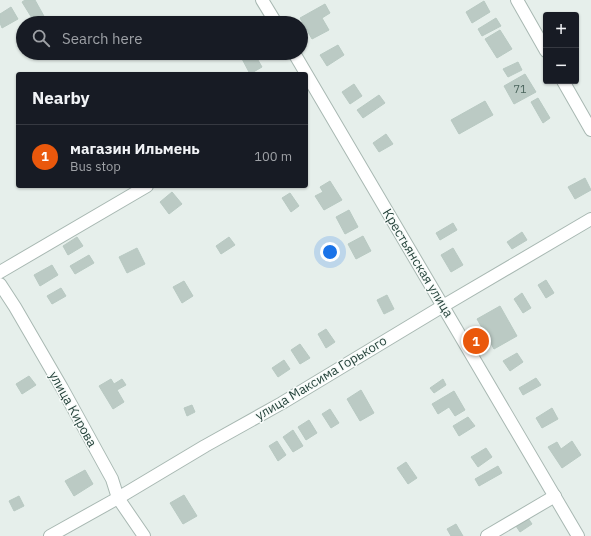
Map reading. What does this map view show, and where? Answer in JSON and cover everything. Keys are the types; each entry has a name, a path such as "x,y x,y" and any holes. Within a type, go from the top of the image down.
{"street":[{"path":"262,0 272,16"},
{"path":"517,0 544,48"},
{"name":"Крестьянская улица","path":"297,60 302,72"},
{"path":"565,84 591,130"},
{"name":"Крестьянская улица","path":"310,90 443,306 578,536"},
{"path":"0,272 144,188"},
{"name":"улица Максима Горького","path":"50,536 282,402 591,219"},
{"name":"улица Кирова","path":"0,284 62,388 112,480 118,498 144,536"},
{"path":"487,536 555,496"}],"building":[{"path":"25,0 35,0 44,16 31,16 22,2"},
{"path":"484,1 490,12 472,23 466,12"},
{"path":"325,4 330,13 322,18 329,30 312,39 308,32 308,16 304,16"},
{"path":"11,7 16,16 16,20 2,28 0,23 0,14"},
{"path":"496,18 501,26 482,36 478,29"},
{"path":"500,30 512,49 497,58 485,39"},
{"path":"338,45 344,55 327,66 320,55"},
{"path":"243,60 258,60 262,67 253,72 249,72"},
{"path":"518,62 522,70 508,77 503,69"},
{"path":"525,74 536,92 514,104 504,86"},
{"path":"354,84 362,96 350,104 342,92"},
{"path":"379,95 385,103 363,118 357,110"},
{"path":"538,98 550,118 543,123 531,102"},
{"path":"485,101 493,115 459,134 451,120"},
{"path":"386,134 393,144 379,152 373,143"},
{"path":"585,178 591,190 575,199 568,187"},
{"path":"330,181 342,200 324,210 315,196 323,192 320,187"},
{"path":"172,192 182,204 169,214 160,202"},
{"path":"290,193 299,206 291,212 282,198"},
{"path":"349,210 358,227 345,234 336,217"},
{"path":"453,223 457,230 440,240 436,233"},
{"path":"522,232 527,240 512,249 507,242"},
{"path":"363,236 371,251 356,259 348,244"},
{"path":"77,237 83,246 68,255 63,246"},
{"path":"229,237 235,245 221,254 216,246"},
{"path":"137,248 145,264 127,273 119,257"},
{"path":"453,248 463,265 451,272 441,255"},
{"path":"89,255 94,263 75,274 70,266"},
{"path":"52,265 58,275 40,286 34,275"},
{"path":"546,280 554,293 546,298 538,285"},
{"path":"184,281 193,296 182,303 173,287"},
{"path":"61,288 66,296 52,304 47,296"},
{"path":"522,293 531,308 523,313 514,299"},
{"path":"387,295 394,309 384,314 377,300"},
{"path":"500,306 517,336 494,349 477,319"},
{"path":"326,329 335,342 326,348 318,334"},
{"path":"300,344 310,358 300,364 291,350"},
{"path":"517,353 523,362 510,371 503,361"},
{"path":"284,360 290,369 278,377 272,368"},
{"path":"29,376 36,385 22,394 16,384"},
{"path":"536,378 541,385 523,395 519,388"},
{"path":"111,379 114,384 122,379 126,385 117,390 124,402 113,409 99,386"},
{"path":"443,379 446,385 434,393 430,388"},
{"path":"361,390 374,413 360,421 347,399"},
{"path":"454,391 465,410 455,416 449,407 438,414 432,404"},
{"path":"192,405 195,412 187,416 184,408"},
{"path":"552,408 558,419 542,428 536,418"},
{"path":"330,409 339,423 331,428 322,414"},
{"path":"468,417 475,426 459,436 453,426"},
{"path":"309,420 317,433 306,440 298,427"},
{"path":"293,430 303,446 293,452 283,437"},
{"path":"277,441 286,455 278,461 269,446"},
{"path":"572,441 581,455 562,468 548,447 557,442 561,449"},
{"path":"486,448 492,457 478,467 471,457"},
{"path":"406,462 417,478 408,484 397,468"},
{"path":"498,466 502,473 479,486 475,479"},
{"path":"85,470 93,484 74,496 65,481"},
{"path":"184,495 197,516 183,524 170,503"},
{"path":"19,496 24,506 14,511 9,501"},
{"path":"528,518 532,524 520,532 516,526"},
{"path":"456,524 463,536 451,536 447,529"}],"place":[{"name":"магазин Ильмень","path":"476,341"}]}
